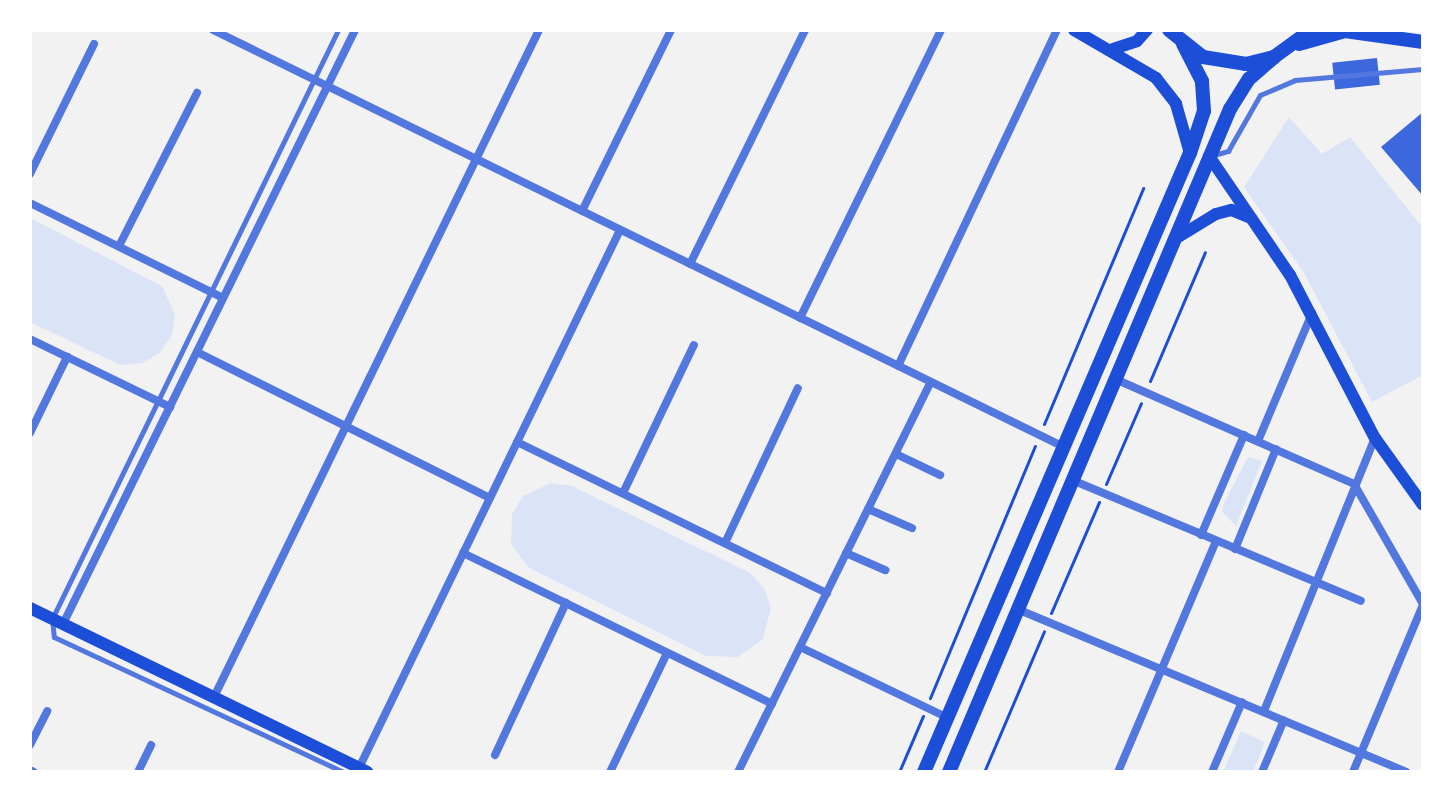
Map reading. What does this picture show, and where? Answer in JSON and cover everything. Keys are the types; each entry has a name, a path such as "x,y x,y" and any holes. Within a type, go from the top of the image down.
{"main road":[{"path":"1074,30 1113,49 1163,86 1176,104 1190,153"},
{"path":"1113,49 1137,41 1147,30"},
{"path":"924,772 1190,153 1203,102 1202,81 1183,44 1169,30"},
{"path":"953,771 1002,645 1209,156 1249,79 1311,30"},
{"path":"1295,45 1345,31 1423,42"},
{"path":"1183,44 1227,63 1274,57"},
{"path":"1209,156 1312,313 1375,438 1423,505"},
{"path":"1173,240 1216,214 1231,210 1251,218"},
{"path":"30,608 363,770"},
{"path":"981,638 1002,645"}],"street":[{"path":"213,30 1065,448"},
{"path":"58,621 170,407 355,30"},
{"path":"214,697 539,30"},
{"path":"582,211 671,30"},
{"path":"690,264 805,30"},
{"path":"800,318 941,30"},
{"path":"898,366 1057,30"},
{"path":"30,174 94,44"},
{"path":"119,246 197,93"},
{"path":"30,203 223,298"},
{"path":"363,770 463,553 620,230"},
{"path":"1258,441 1312,313"},
{"path":"30,339 170,407"},
{"path":"623,493 694,345"},
{"path":"197,352 490,498"},
{"path":"30,433 67,357"},
{"path":"1114,379 1354,484 1423,604 1353,772"},
{"path":"738,772 931,382"},
{"path":"725,543 798,388"},
{"path":"1201,535 1244,435"},
{"path":"1264,711 1375,438"},
{"path":"517,442 827,593"},
{"path":"1235,549 1276,449"},
{"path":"896,454 940,475"},
{"path":"1071,480 1361,601"},
{"path":"868,509 912,528"},
{"path":"1118,772 1216,541"},
{"path":"463,553 772,704"},
{"path":"846,553 885,570"},
{"path":"495,755 566,603"},
{"path":"1017,609 1406,772"},
{"path":"800,647 946,717"},
{"path":"610,772 667,653"},
{"path":"1212,772 1242,702"},
{"path":"30,745 47,711"},
{"path":"1262,772 1284,720"},
{"path":"138,772 151,745"}],"lane":[{"path":"338,30 158,401 58,621 54,637 344,772"},
{"path":"1209,156 1228,151 1260,95 1295,80 1423,69"}],"path":[{"path":"899,772 1143,188"},
{"path":"984,772 1205,252"}],"shaded area":[{"path":"1289,117 1322,154 1350,137 1423,228 1423,375 1372,402 1304,273 1244,187"},
{"path":"30,218 162,286 175,314 172,335 160,353 142,363 120,365 30,322"},
{"path":"1248,457 1262,461 1236,526 1222,512"},
{"path":"551,483 572,486 750,573 764,588 771,608 763,639 738,657 706,656 529,568 511,544 512,514 523,496"},
{"path":"1241,731 1265,742 1253,772 1223,772"}],"building":[{"path":"1377,58 1380,85 1335,90 1332,63"},
{"path":"1423,112 1423,196 1381,147"}]}
